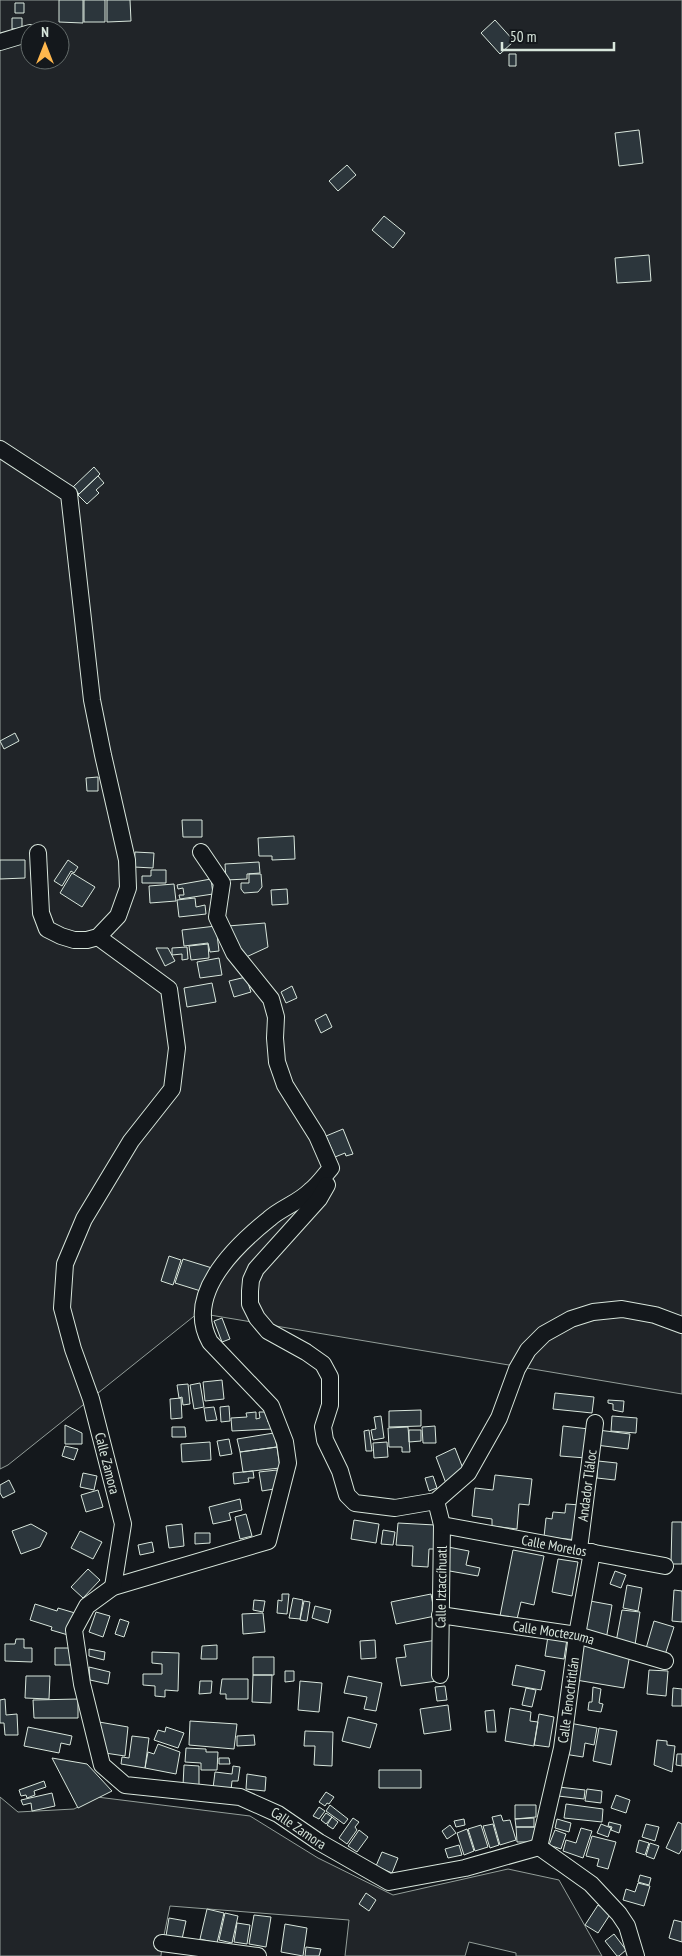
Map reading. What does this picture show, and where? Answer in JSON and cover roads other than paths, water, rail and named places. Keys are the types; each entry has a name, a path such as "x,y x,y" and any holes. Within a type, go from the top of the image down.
{"street":[{"path":"0,42 20,36"},
{"path":"0,449 69,494 92,700 127,860 128,888 118,916 98,938 74,940 47,929 42,913 38,853"},
{"path":"201,852 222,884 217,917 234,953 271,999 276,1017 277,1062 285,1085 318,1136 333,1174 319,1199 256,1269 251,1280 250,1304 257,1318 268,1331 306,1352 323,1364 330,1377 330,1405 323,1427 325,1440 340,1470 347,1495 355,1503 395,1508 436,1501 468,1473 499,1418 517,1369 528,1350 544,1334 571,1319 593,1312 622,1309 682,1324"},
{"name":"Calle Zamora","path":"98,938 169,989 177,1048 172,1088 131,1141 84,1219 65,1264 62,1308 73,1349 91,1399 123,1524 113,1587"},
{"name":"Calle Zamora","path":"331,1168 310,1192 270,1218 230,1254 215,1277 202,1304 204,1331 210,1342 271,1406 285,1442 288,1462 268,1541 113,1587 88,1606 74,1630 84,1692 102,1765 125,1785 240,1797 278,1814 319,1842 389,1882 465,1868 539,1847"},
{"name":"Andador Tláloc","path":"586,1550 595,1423"},
{"name":"Calle Iztaccíhuatl","path":"436,1501 442,1525 440,1674"},
{"name":"Calle Morelos","path":"442,1525 665,1566"},
{"name":"Calle Tenochtitlán","path":"539,1847 562,1748 586,1550"},
{"name":"Calle Moctezuma","path":"440,1615 577,1635 665,1661"},
{"path":"539,1847 591,1884 619,1914 627,1926 636,1956"},
{"path":"162,1943 258,1956"}]}
